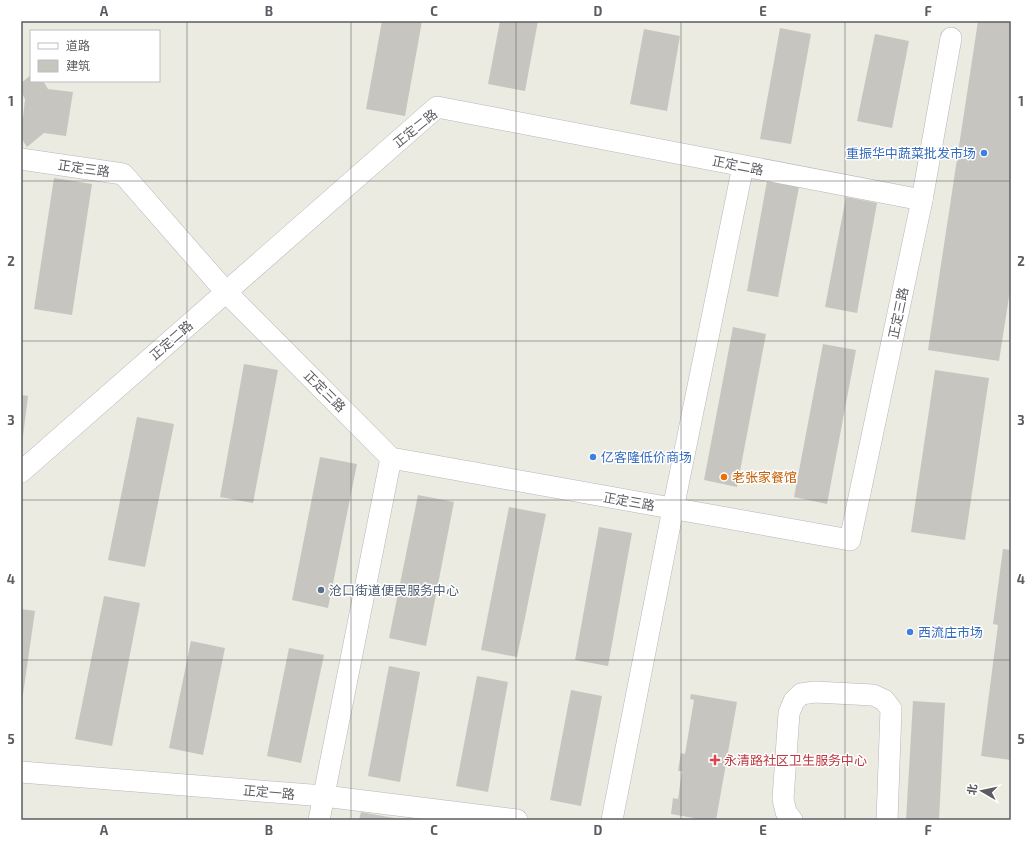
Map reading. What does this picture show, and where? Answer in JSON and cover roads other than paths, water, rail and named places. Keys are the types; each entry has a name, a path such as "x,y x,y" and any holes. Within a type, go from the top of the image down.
{"lane":[{"name":"正定三路","path":"21,159 123,174 226,292 391,458 850,540 922,200 951,38"},
{"name":"正定二路","path":"21,472 437,107 922,200"},
{"path":"612,820 673,508 743,166"},
{"path":"319,820 391,458"},
{"path":"792,820 786,812 783,799 789,713 794,700 802,694 815,692 873,695 884,700 891,709 887,820"},
{"name":"正定一路","path":"21,772 324,796 517,820"}],"place":[{"name":"重振华中蔬菜批发市场","path":"984,153"},
{"name":"亿客隆低价商场","path":"593,457"},
{"name":"老张家餐馆","path":"724,477"},
{"name":"沧口街道便民服务中心","path":"321,590"},
{"name":"西流庄市场","path":"910,632"},
{"name":"永清路社区卫生服务中心","path":"715,760"}]}
